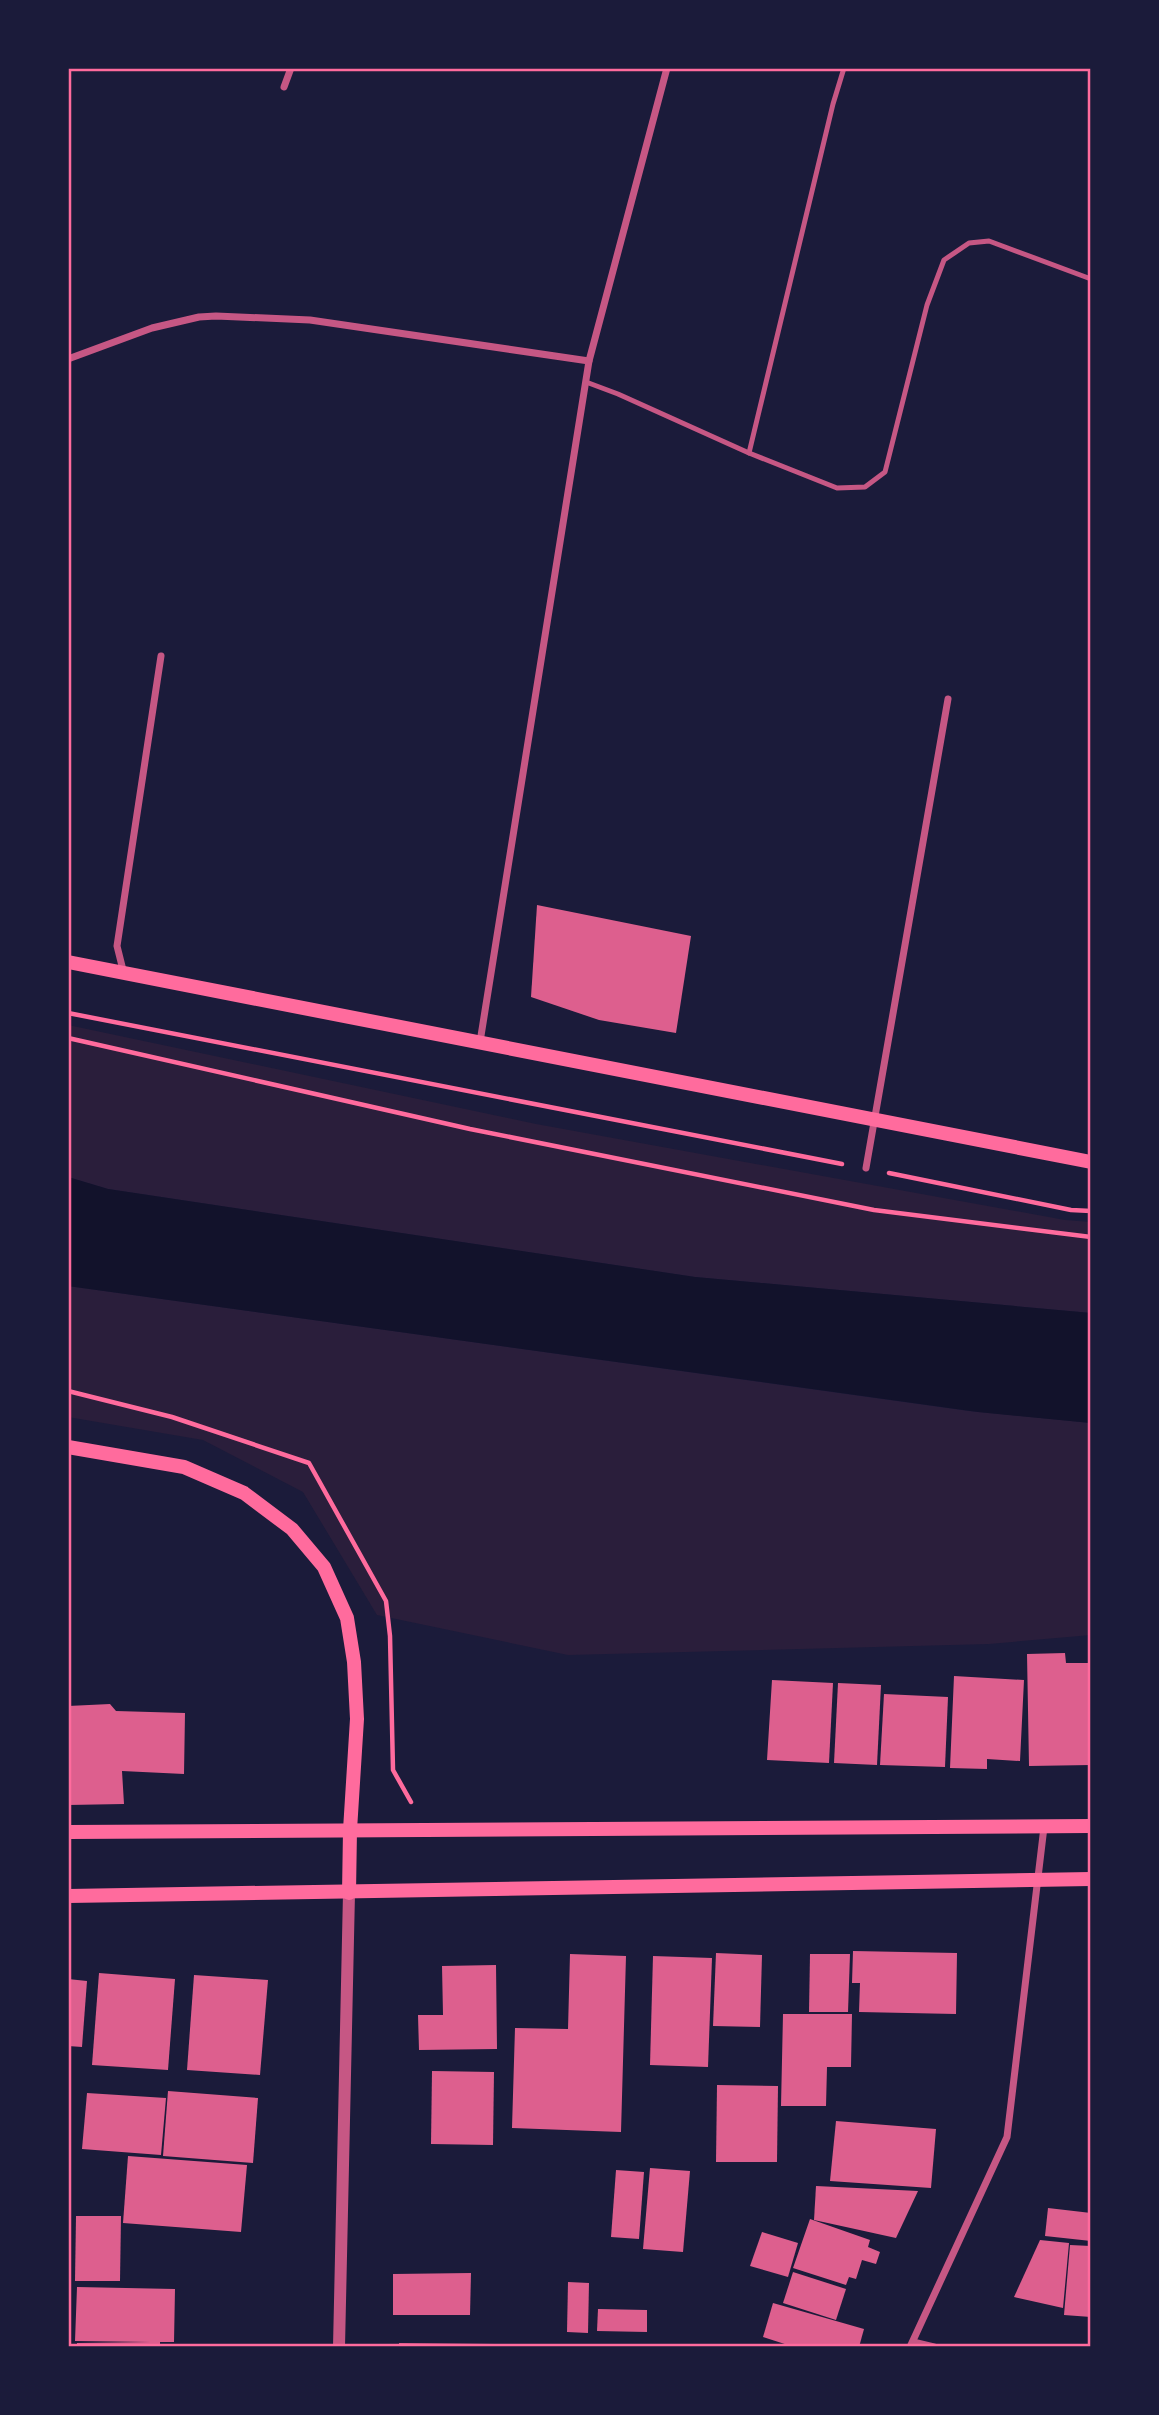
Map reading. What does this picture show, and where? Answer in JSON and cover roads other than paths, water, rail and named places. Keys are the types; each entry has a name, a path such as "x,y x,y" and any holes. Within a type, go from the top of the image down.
{"main road":[{"path":"68,962 1091,1162"},
{"path":"68,1447 184,1467 244,1493 292,1529 324,1567 346,1618 354,1662 357,1719 349,1892"},
{"path":"68,1832 1091,1826"},
{"path":"68,1896 1091,1878"}],"street":[{"path":"284,87 290,68"},
{"path":"480,1043 589,361 667,68"},
{"path":"68,359 152,328 199,317 216,316 310,320 589,361"},
{"path":"125,975 117,946 161,656"},
{"path":"866,1168 948,699"},
{"path":"934,2347 911,2345 1007,2137 1045,1827"},
{"path":"339,2347 349,1892"}],"lane":[{"path":"749,453 844,68"},
{"path":"586,382 836,488 865,487 885,472 932,293 944,260 969,243 989,241 1091,279"}]}
